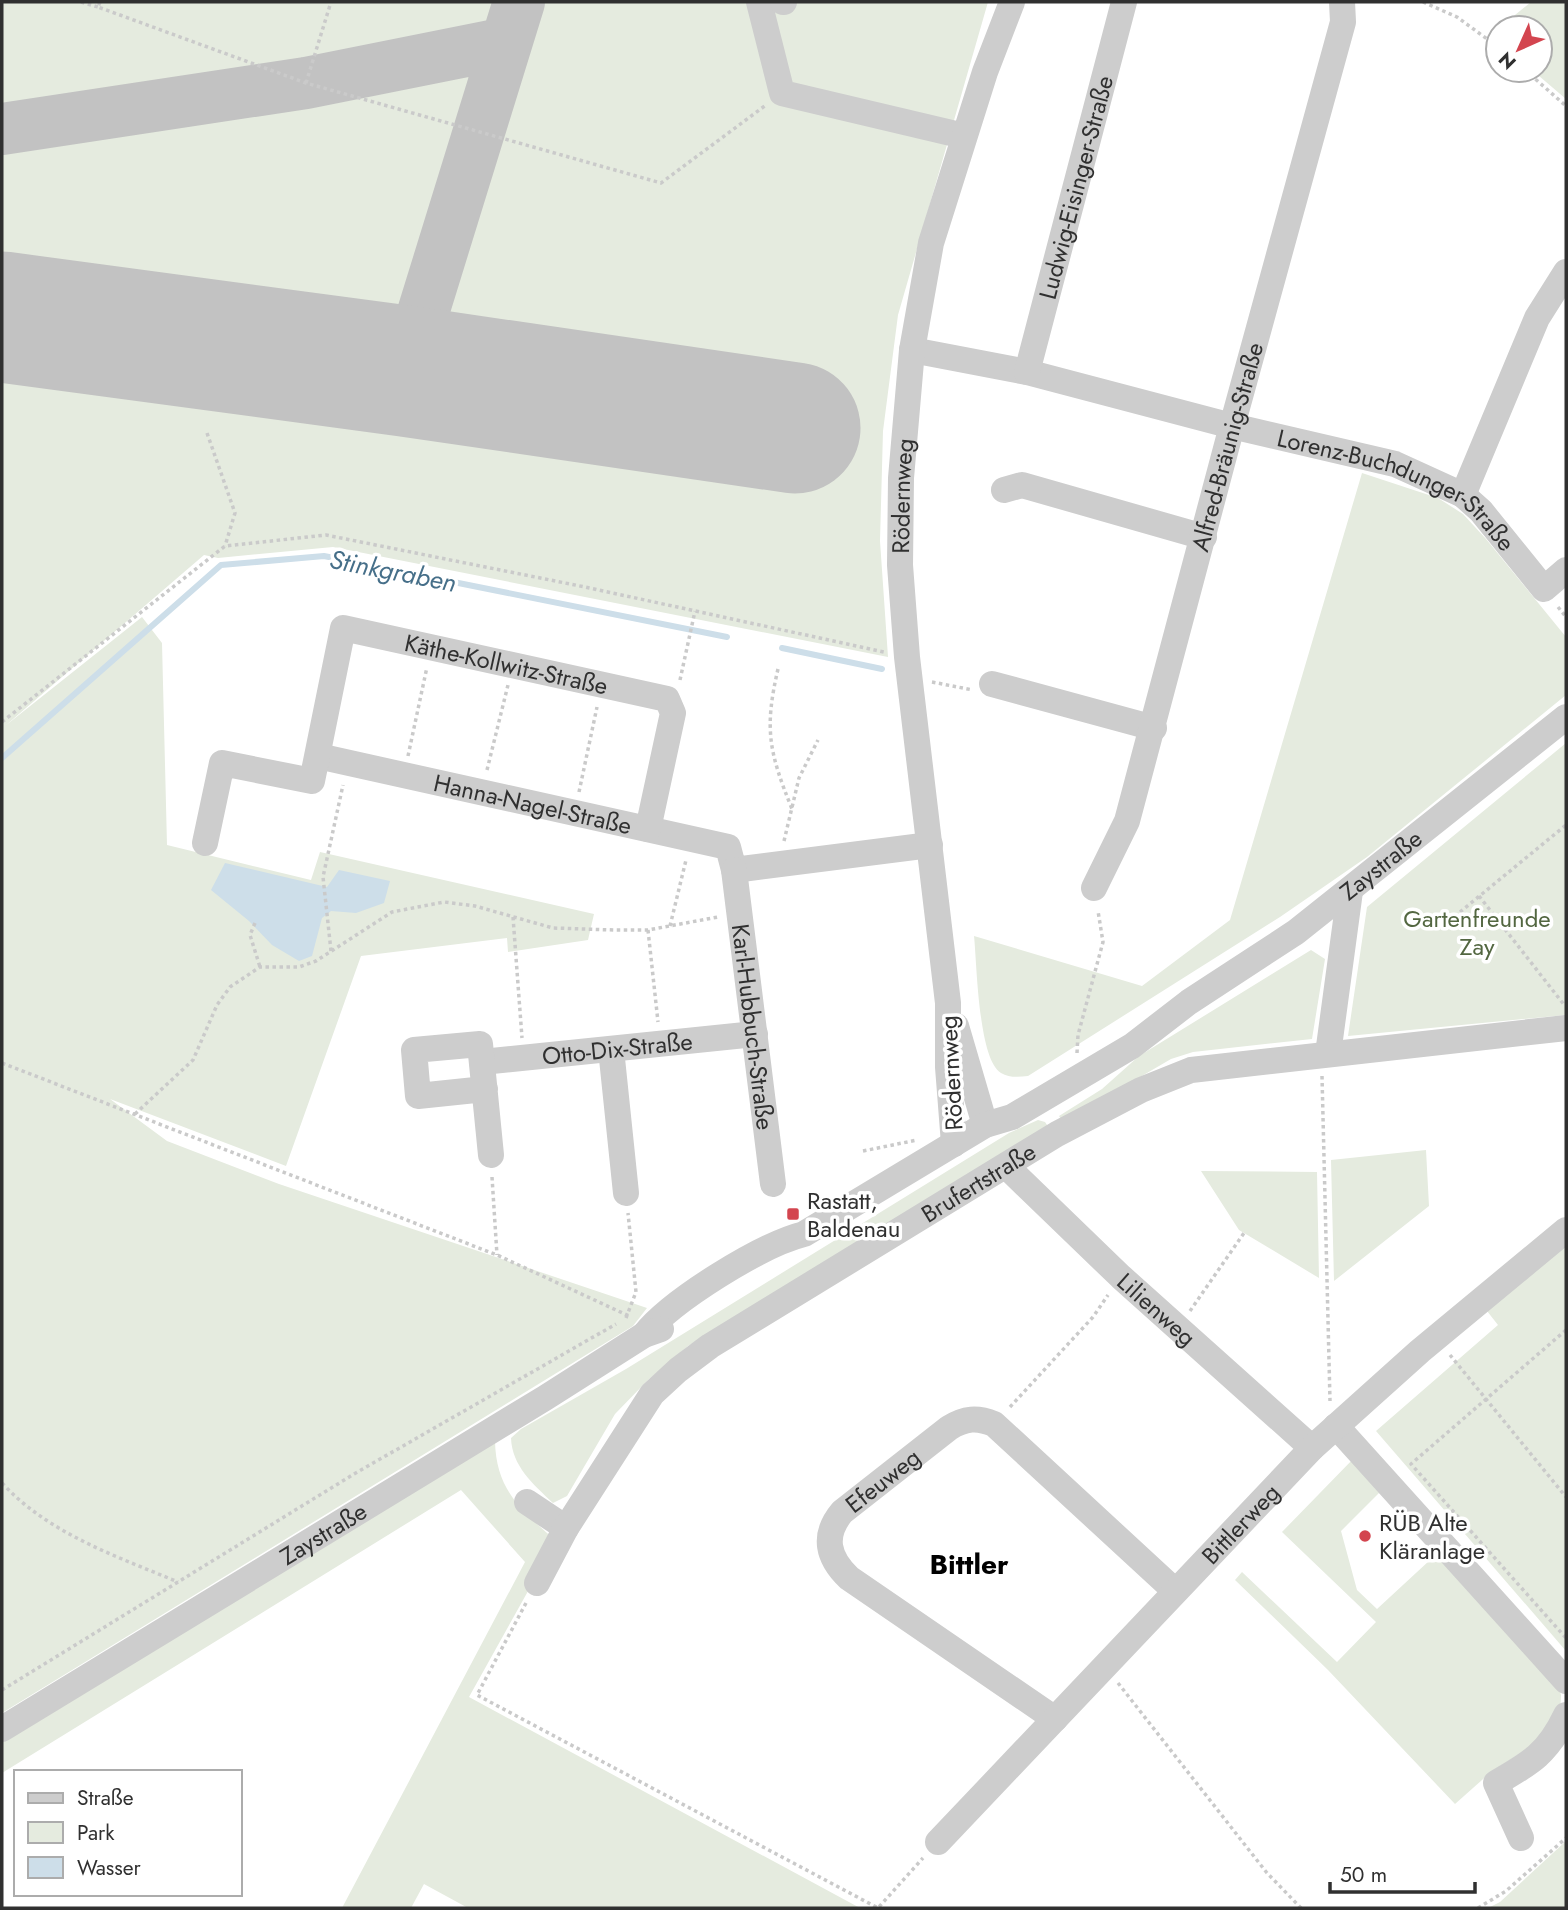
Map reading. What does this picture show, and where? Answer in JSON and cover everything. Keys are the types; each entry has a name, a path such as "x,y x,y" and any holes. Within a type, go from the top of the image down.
{"street":[{"path":"759,2 782,93 964,136"},
{"name":"Rödernweg","path":"954,1144 948,1067 948,1003 908,668 900,565 901,478 912,350 930,243 964,136 1012,2"},
{"name":"Ludwig-Eisinger-Straße","path":"1027,372 1124,2"},
{"name":"Alfred-Bräunig-Straße","path":"1094,888 1127,821 1154,728 1232,426 1343,22 1342,2"},
{"path":"1463,495 1537,318 1566,272"},
{"name":"Lorenz-Buchdunger-Straße","path":"912,350 1027,372 1232,426 1395,464 1463,495 1481,511 1544,589 1566,570"},
{"path":"1004,490 1022,485 1204,537"},
{"name":"Käthe-Kollwitz-Straße","path":"318,756 343,628 667,699 673,713"},
{"path":"992,684 1154,728"},
{"path":"648,829 673,713"},
{"name":"Zaystraße","path":"985,1125 1012,1117 1132,1046 1189,1002 1246,967 1350,891 1566,717"},
{"path":"205,843 222,763 312,781 318,756"},
{"name":"Hanna-Nagel-Straße","path":"318,756 728,847 734,870"},
{"path":"734,870 930,845"},
{"name":"Karl-Hubbuch-Straße","path":"734,870 773,1184"},
{"path":"1325,1055 1350,891"},
{"name":"Zaystraße","path":"2,1729 545,1398 637,1325 659,1316 762,1250 782,1240 804,1234 954,1144 985,1125 1005,1105 1077,1060 1127,1031 1189,1002"},
{"name":"Rödernweg","path":"948,1003 985,1125"},
{"name":"Brufertstraße","path":"537,1583 566,1528 624,1434 652,1394 678,1370 710,1346 1057,1134 1166,1078 1215,1066 1566,1028"},
{"name":"Otto-Dix-Straße","path":"482,1062 755,1034"},
{"path":"485,1089 418,1096 414,1050 480,1044 485,1089 491,1155"},
{"path":"611,1049 626,1193"},
{"name":"Lilienweg","path":"1006,1167 1121,1277 1312,1448"},
{"name":"Bittlerweg","path":"938,1842 1174,1590 1249,1517 1312,1448 1436,1338 1566,1230"},
{"name":"Efeuweg","path":"994,1424 982,1419 971,1419 949,1428 842,1512 832,1523 830,1550 836,1565 849,1578 1055,1719"},
{"path":"994,1424 1174,1590"},
{"path":"1336,1426 1566,1681"},
{"path":"527,1502 566,1528"},
{"path":"1521,1838 1496,1783 1535,1761 1555,1739 1566,1715"}],"path":[{"path":"81,2 306,82 478,134 661,183 782,93"},
{"path":"99,8 100,2"},
{"path":"306,82 331,2"},
{"path":"1423,2 1457,17 1484,37"},
{"path":"1541,84 1566,106"},
{"path":"207,433 235,513 225,546"},
{"path":"2,722 225,546 326,535 695,611 908,668 977,691 992,684"},
{"path":"673,713 695,611"},
{"path":"404,775 432,648"},
{"path":"481,792 513,666"},
{"path":"778,669 768,711 771,744 778,774 792,809"},
{"path":"574,813 602,685"},
{"path":"779,864 799,778 818,740"},
{"path":"331,951 323,877 349,763"},
{"path":"1460,912 1566,825"},
{"path":"670,926 691,839"},
{"path":"1077,1060 1078,1035 1103,943 1094,888"},
{"path":"1479,896 1566,1006"},
{"path":"135,1114 193,1060 201,1035 230,987 260,967 299,967 331,951 392,912 443,902 475,906 553,928 648,930 739,914"},
{"path":"513,917 524,1058"},
{"path":"253,925 251,942 260,967"},
{"path":"648,930 658,1024"},
{"path":"1325,1055 1330,1410 1336,1426"},
{"path":"2,1063 497,1255 637,1325"},
{"path":"491,1155 497,1255"},
{"path":"626,1193 637,1325"},
{"path":"1178,1327 1244,1234"},
{"path":"994,1424 1093,1317 1121,1277"},
{"path":"2,1690 354,1474 637,1325"},
{"path":"1566,1332 1411,1464 1566,1638"},
{"path":"1436,1338 1566,1497"},
{"path":"2,1483 47,1522 85,1543 178,1582"},
{"path":"537,1583 477,1695 878,1908 938,1842"},
{"path":"1104,1665 1267,1872 1301,1908"},
{"path":"1478,1908 1506,1891 1566,1838"}],"green space":[{"path":"2,2 988,2 898,315 883,431 880,541 888,657 333,547 218,558 204,555 5,726 142,617 162,643 167,845 311,880 320,852 594,914 588,940 508,952 507,938 361,956 286,1166 110,1099 167,1141 279,1184 647,1308 633,1326 2,1713"},
{"path":"1531,2 1566,2 1566,99 1548,84 1554,84 1554,14 1516,14"},
{"path":"1362,473 1438,498 1463,514 1486,539 1566,637 1566,695 1367,857 1280,917 1028,1076 1001,1073 993,1064 983,1031 974,936 1142,986 1230,920"},
{"name":"Gartenfreunde Zay","path":"1566,743 1566,1015 1348,1036 1367,907"},
{"path":"1311,950 1325,959 1312,1039 1193,1052 1171,1059 1063,1122 1059,1116 1102,1089 1139,1056"},
{"path":"1038,1120 1045,1122 1049,1128 688,1346 648,1380 615,1414 567,1496 553,1503 519,1466 511,1438 521,1429 626,1369 1009,1133"},
{"path":"1426,1150 1429,1206 1334,1281 1331,1160"},
{"path":"1201,1171 1317,1172 1319,1278 1239,1230"},
{"path":"1566,1246 1566,1651 1376,1431 1498,1325 1487,1311"},
{"path":"495,1441 500,1473 513,1498 556,1541 469,1697 860,1908 468,1908 424,1884 411,1908 342,1908 525,1562 461,1490 2,1773 2,1737"},
{"path":"1355,1457 1385,1487 1341,1531 1357,1590 1377,1609 1443,1548 1556,1679 1561,1695 1560,1716 1553,1732 1491,1772 1455,1804 1328,1670 1235,1580 1242,1572 1337,1662 1376,1622 1282,1532"},
{"path":"1566,1841 1566,1908 1488,1908 1500,1902"}],"water":[{"path":"225,863 327,887 339,870 390,881 384,903 356,913 331,911 322,918 312,956 299,961 272,945 249,921 211,890"}],"waterway":[{"name":"Stinkgraben","path":"2,758 221,565 324,556 727,637"},
{"name":"Stinkgraben","path":"782,648 882,669"}],"taxiway":[{"path":"405,371 519,2"},
{"path":"2,129 306,83 506,43"}],"runway":[{"path":"2,317 405,371 795,428"}],"place":[{"name":"Rastatt, Baldenau","path":"793,1214"},
{"name":"RÜB Alte Kläranlage","path":"1365,1536"}],"district":[{"name":"Bittler","path":"969,1564"}]}
